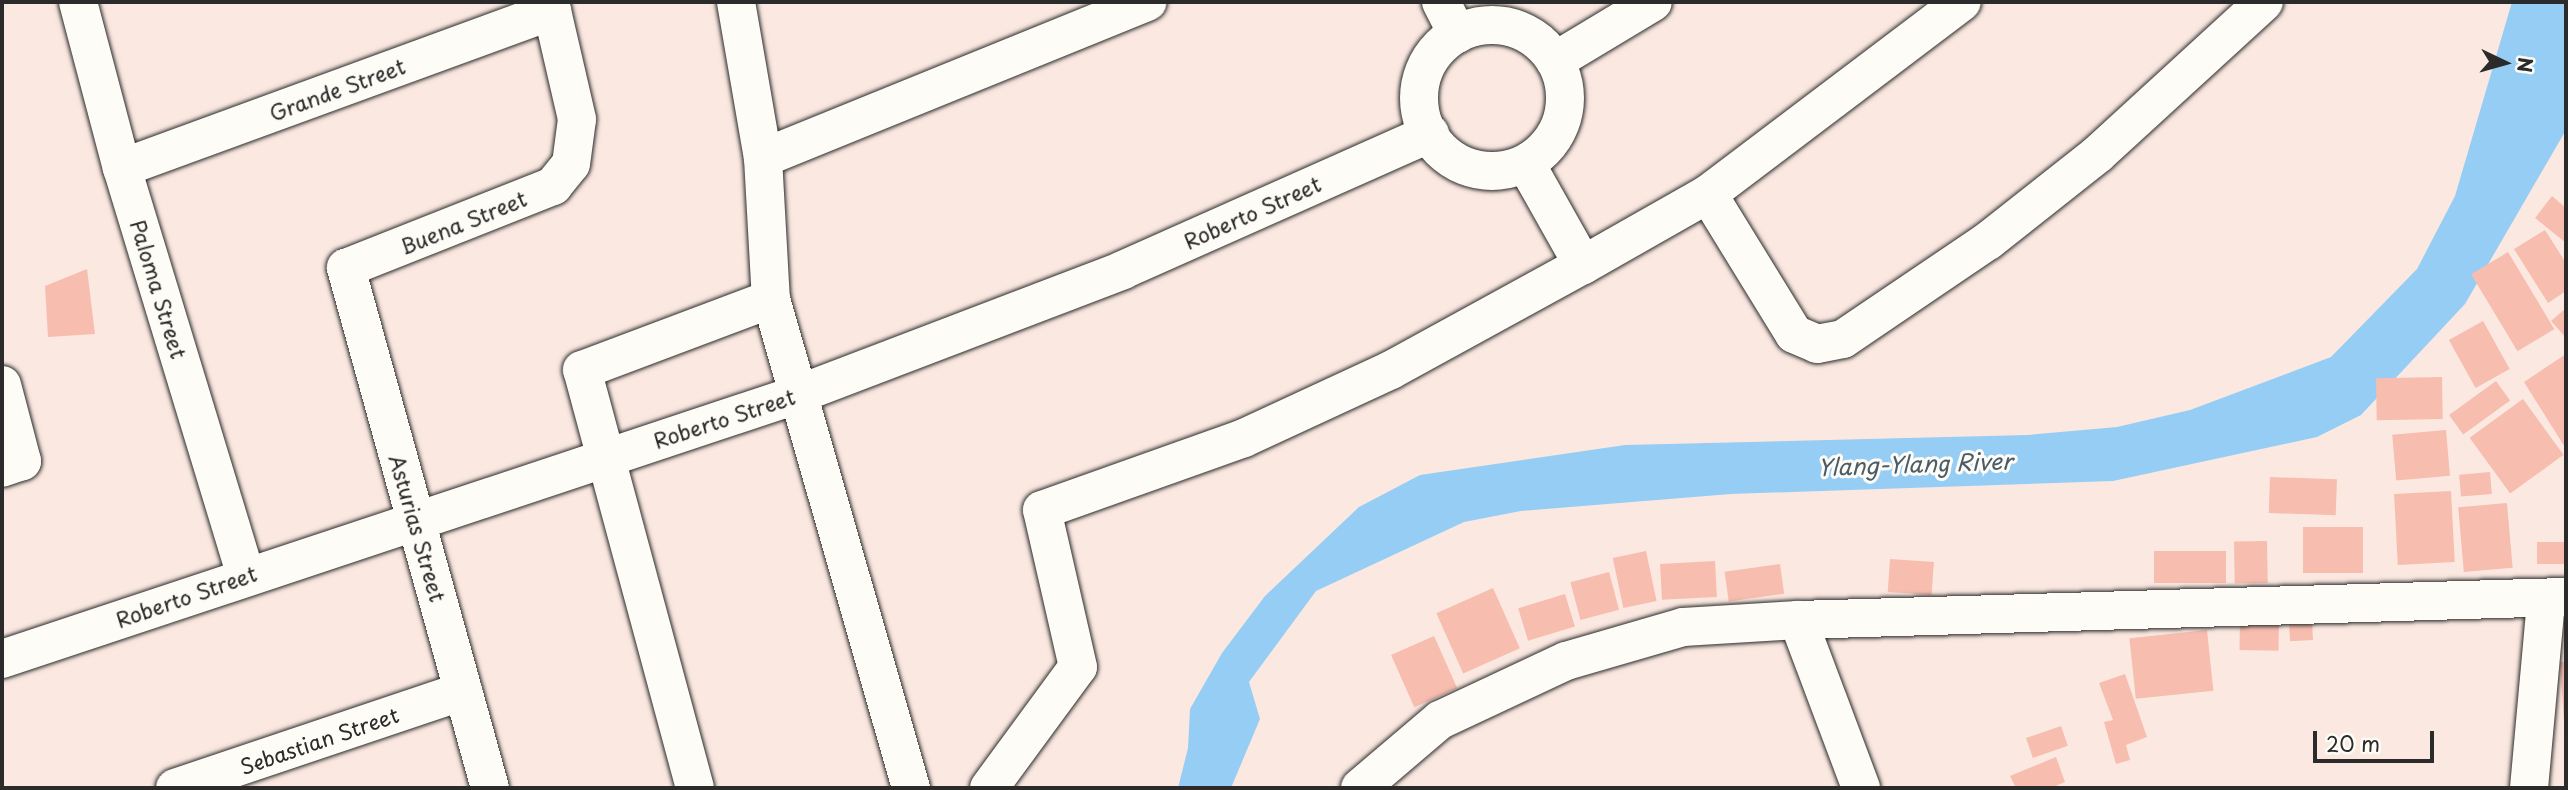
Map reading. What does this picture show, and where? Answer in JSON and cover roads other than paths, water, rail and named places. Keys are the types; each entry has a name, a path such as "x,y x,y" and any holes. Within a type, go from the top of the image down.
{"street":[{"path":"736,2 763,158 771,299 911,788"},
{"path":"763,158 1148,2"},
{"path":"1555,61 1653,2"},
{"path":"989,788 1078,667 1042,510 1244,438 1391,370 1583,265 1708,194 1962,2"},
{"path":"1708,194 1794,334 1817,344 1843,339 1988,241 2098,154 2264,2"},
{"name":"Paloma Street","path":"81,3 122,168 246,576"},
{"name":"Grande Street","path":"122,168 551,6"},
{"name":"Buena Street","path":"346,268 553,186 571,164 577,119 551,6"},
{"path":"1449,18 1504,25 1533,38 1555,61 1565,94 1560,127 1540,155 1526,164 1479,171 1450,158 1430,133 1419,103 1424,71 1449,18"},
{"name":"Roberto Street","path":"2,659 416,519 799,394 1123,270 1430,133"},
{"path":"1526,164 1583,265"},
{"name":"Asturias Street","path":"346,268 490,788"},
{"path":"695,788 582,370 771,299"},
{"path":"2,385 12,464"},
{"path":"1360,788 1440,720 1566,661 1683,627 1798,620 2556,598 2529,788"},
{"path":"1798,620 1861,788"},
{"name":"Sebastian Street","path":"175,788 464,691"}],"water":[{"name":"Ylang-Ylang River","path":"2512,2 2566,2 2566,130 2465,304 2361,415 2317,437 2113,481 1731,494 1521,511 1464,522 1316,591 1249,682 1260,719 1231,788 1178,788 1188,748 1190,709 1222,653 1265,596 1359,507 1420,475 1625,445 2027,435 2117,427 2190,410 2331,357 2417,269 2455,196"}]}
